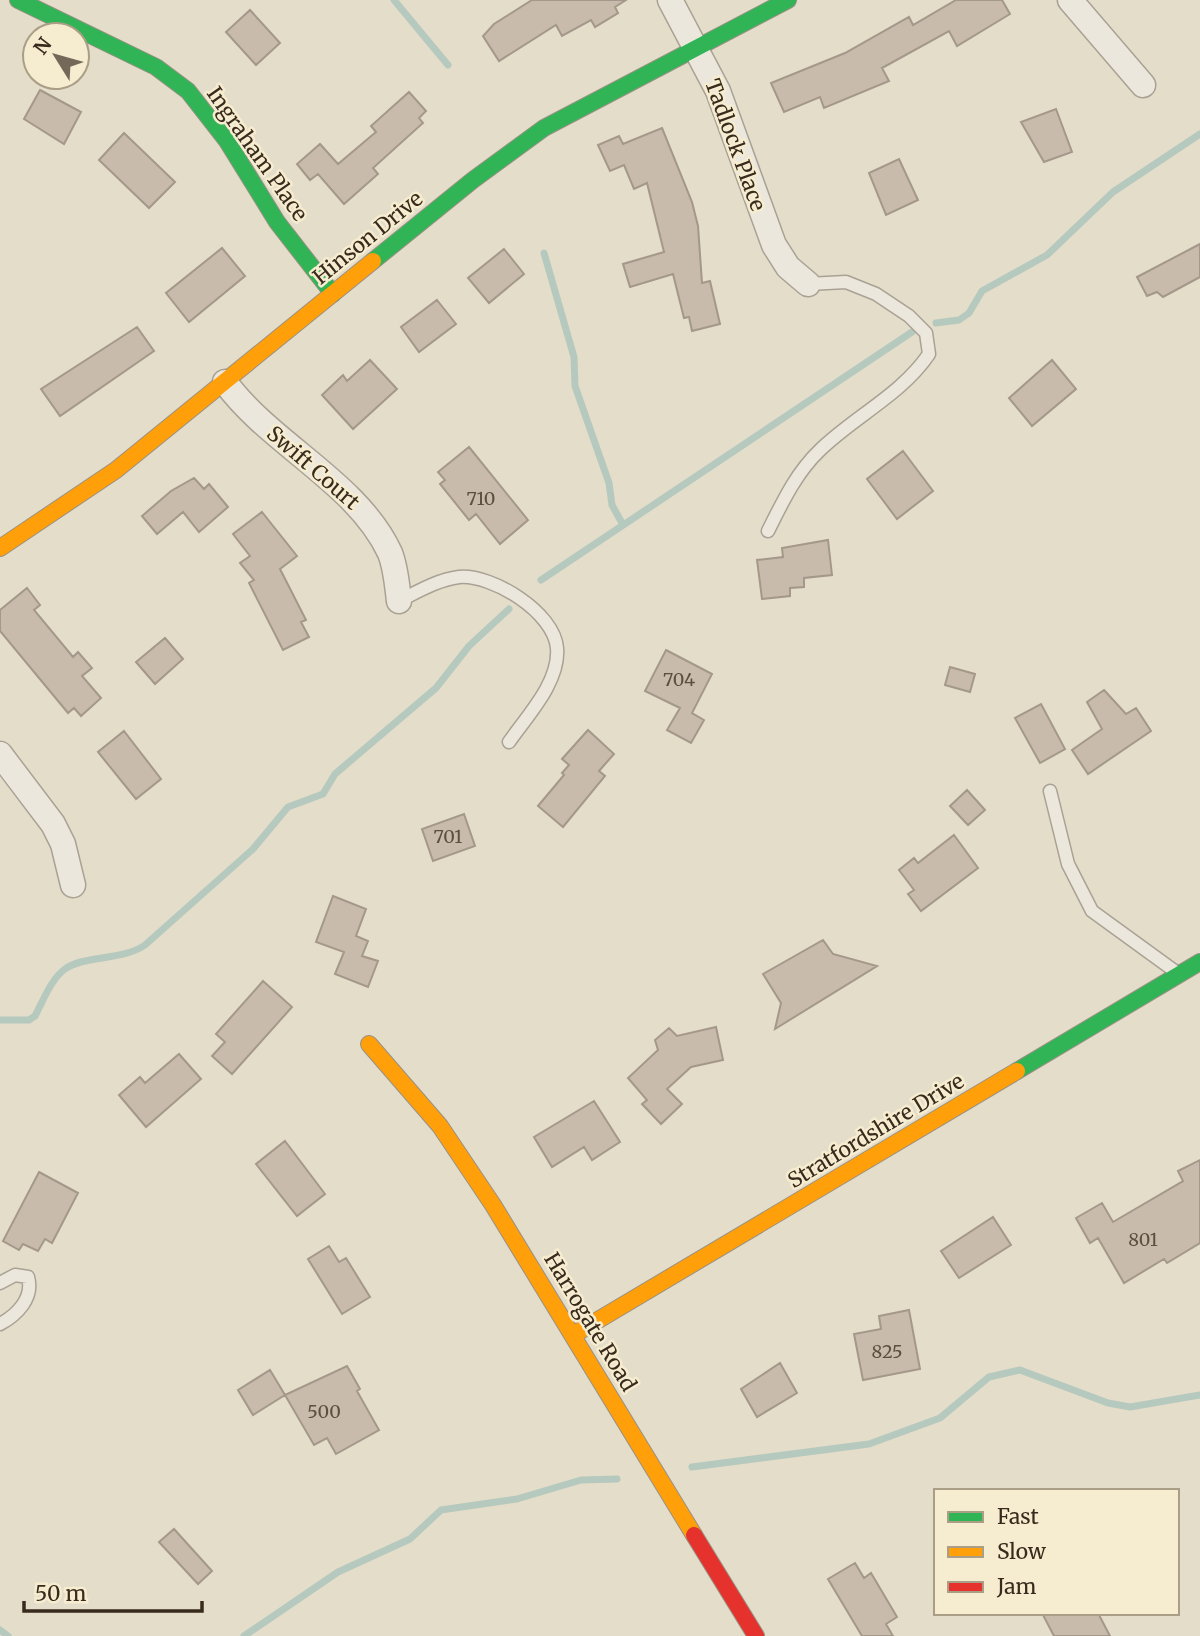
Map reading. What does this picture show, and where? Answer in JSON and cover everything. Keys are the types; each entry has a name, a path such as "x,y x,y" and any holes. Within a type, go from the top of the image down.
{"street":[{"name":"Ingraham Place","path":"18,0 156,67 188,91 227,141 277,222 333,294"},
{"name":"Tadlock Place","path":"670,0 718,91 774,245 788,267 808,284"},
{"name":"Hinson Drive","path":"0,548 116,470 472,180 544,128 788,0"},
{"path":"1070,0 1143,85"},
{"name":"Swift Court","path":"225,382 274,435 366,515 390,553 399,601"},
{"path":"0,754 54,824 63,844 73,886"},
{"name":"Stratfordshire Drive","path":"573,1335 1200,962"},
{"name":"Harrogate Road","path":"369,1044 440,1126 493,1205 756,1636"}],"lane":[{"path":"768,531 802,469 823,447 886,400 929,354 926,333 909,316 876,294 846,282 808,284"},
{"path":"399,601 433,583 462,577 501,586 528,603 542,618 557,646 554,668 548,685 509,742"},
{"path":"1050,790 1068,864 1092,911 1179,975"},
{"path":"0,1283 16,1275 28,1278 31,1287 26,1301 10,1318 0,1324"}],"building":[{"path":"532,0 626,0 615,7 618,13 595,27 591,20 562,36 556,25 499,61 483,36 494,24"},
{"path":"956,0 1002,0 1010,14 957,46 949,31 882,68 889,81 824,108 820,97 784,112 771,83 845,53 909,17 913,25"},
{"path":"250,10 280,43 256,65 226,32"},
{"path":"39,91 81,112 64,144 24,119"},
{"path":"409,92 426,111 419,118 423,123 373,168 378,174 344,204 318,174 310,180 297,164 320,144 338,164 376,132 371,126"},
{"path":"1056,109 1072,152 1044,162 1021,122"},
{"path":"662,128 692,202 698,226 702,283 710,281 720,324 692,331 689,317 684,318 673,274 630,287 623,264 664,252 647,183 634,189 624,165 610,171 598,145 619,136 623,144"},
{"path":"124,133 175,182 149,208 99,160"},
{"path":"899,159 918,200 886,215 869,173"},
{"path":"1200,244 1200,277 1163,297 1157,292 1147,296 1137,277"},
{"path":"222,248 245,276 189,322 166,293"},
{"path":"504,249 524,274 489,303 468,278"},
{"path":"437,300 456,324 419,352 401,327"},
{"path":"137,327 154,351 60,416 41,389"},
{"path":"370,360 397,389 353,429 322,395 343,375 347,381"},
{"path":"1052,360 1076,389 1032,426 1009,398"},
{"path":"469,447 528,520 500,544 476,514 469,520 440,484 445,480 438,472"},
{"path":"903,451 933,491 897,519 867,479"},
{"path":"194,478 204,489 209,484 228,507 199,532 183,512 157,534 142,516 171,491"},
{"path":"262,512 297,556 280,569 306,620 301,622 309,637 283,650 249,583 254,580 240,563 250,556 233,534"},
{"path":"828,540 832,575 804,578 804,587 790,588 790,596 762,599 757,560 783,557 782,548"},
{"path":"27,588 40,605 34,610 73,657 78,652 92,668 82,676 101,698 81,716 74,708 68,713 0,631 0,610"},
{"path":"165,638 183,659 155,684 136,662"},
{"path":"666,650 712,674 692,713 704,720 691,743 667,730 680,708 645,691"},
{"path":"950,667 975,674 970,692 945,685"},
{"path":"1104,690 1126,714 1136,708 1151,731 1088,774 1072,750 1102,729 1087,702"},
{"path":"1041,704 1065,749 1040,763 1015,718"},
{"path":"588,730 614,754 599,771 605,776 563,827 538,806 564,775 562,773 569,765 562,759"},
{"path":"124,731 161,779 136,799 98,752"},
{"path":"967,790 985,810 968,825 950,806"},
{"path":"464,814 475,846 433,861 422,829"},
{"path":"954,835 978,868 921,911 908,894 914,890 899,870 914,858 918,863"},
{"path":"333,896 366,909 356,936 368,941 362,956 378,961 368,987 335,974 344,952 316,942"},
{"path":"823,940 833,954 877,966 775,1029 781,1003 763,974"},
{"path":"263,981 292,1007 232,1074 212,1056 225,1042 216,1034"},
{"path":"716,1027 723,1060 691,1067 667,1089 682,1104 661,1124 642,1104 647,1100 628,1078 658,1050 655,1040 669,1028 677,1036"},
{"path":"179,1054 201,1079 146,1127 119,1095 140,1077 145,1083"},
{"path":"594,1101 620,1142 592,1160 584,1147 552,1167 534,1137"},
{"path":"285,1141 325,1194 297,1216 256,1164"},
{"path":"1200,1160 1200,1243 1167,1263 1164,1259 1124,1283 1098,1238 1090,1243 1076,1218 1102,1203 1113,1222 1183,1181 1178,1171"},
{"path":"39,1172 78,1193 52,1243 45,1239 38,1251 23,1244 19,1250 3,1241"},
{"path":"993,1217 1011,1245 959,1278 941,1251"},
{"path":"329,1246 339,1262 346,1258 370,1297 342,1314 308,1259"},
{"path":"909,1310 920,1369 863,1380 854,1334 881,1329 879,1316"},
{"path":"780,1363 797,1393 757,1417 741,1389"},
{"path":"347,1366 360,1389 357,1391 379,1430 336,1454 327,1438 314,1445 285,1395"},
{"path":"270,1370 285,1395 253,1415 238,1390"},
{"path":"174,1529 212,1571 198,1584 159,1542"},
{"path":"855,1563 864,1578 871,1573 897,1617 886,1624 893,1636 862,1636 828,1579"},
{"path":"1043,1615 1099,1615 1110,1636 1054,1636"}],"waterway":[{"path":"394,0 448,65"},
{"path":"936,323 959,320 969,313 982,291 1047,255 1113,192 1200,134"},
{"path":"544,253 574,357 575,386 609,483 612,505 622,523"},
{"path":"541,580 912,332"},
{"path":"0,1020 29,1020 35,1016 56,978 65,969 82,962 125,954 145,945 253,849 288,807 323,794 335,774 436,688 469,646 509,609"},
{"path":"692,1467 869,1444 940,1418 989,1377 1020,1370 1108,1403 1130,1407 1200,1395"},
{"path":"244,1636 338,1572 410,1539 441,1510 517,1499 581,1480 617,1479"},
{"path":"0,1630 8,1636"}],"traffic: fast":[{"path":"18,0 156,67 188,91 227,141 277,222 333,294"},
{"path":"373,261 473,180 544,128 788,0"},
{"path":"1017,1071 1200,962"}],"traffic: slow":[{"path":"0,548 116,470 373,261"},
{"path":"369,1044 440,1126 493,1205 694,1535"},
{"path":"573,1335 1017,1071"}],"traffic: jam":[{"path":"694,1535 756,1636"}]}
